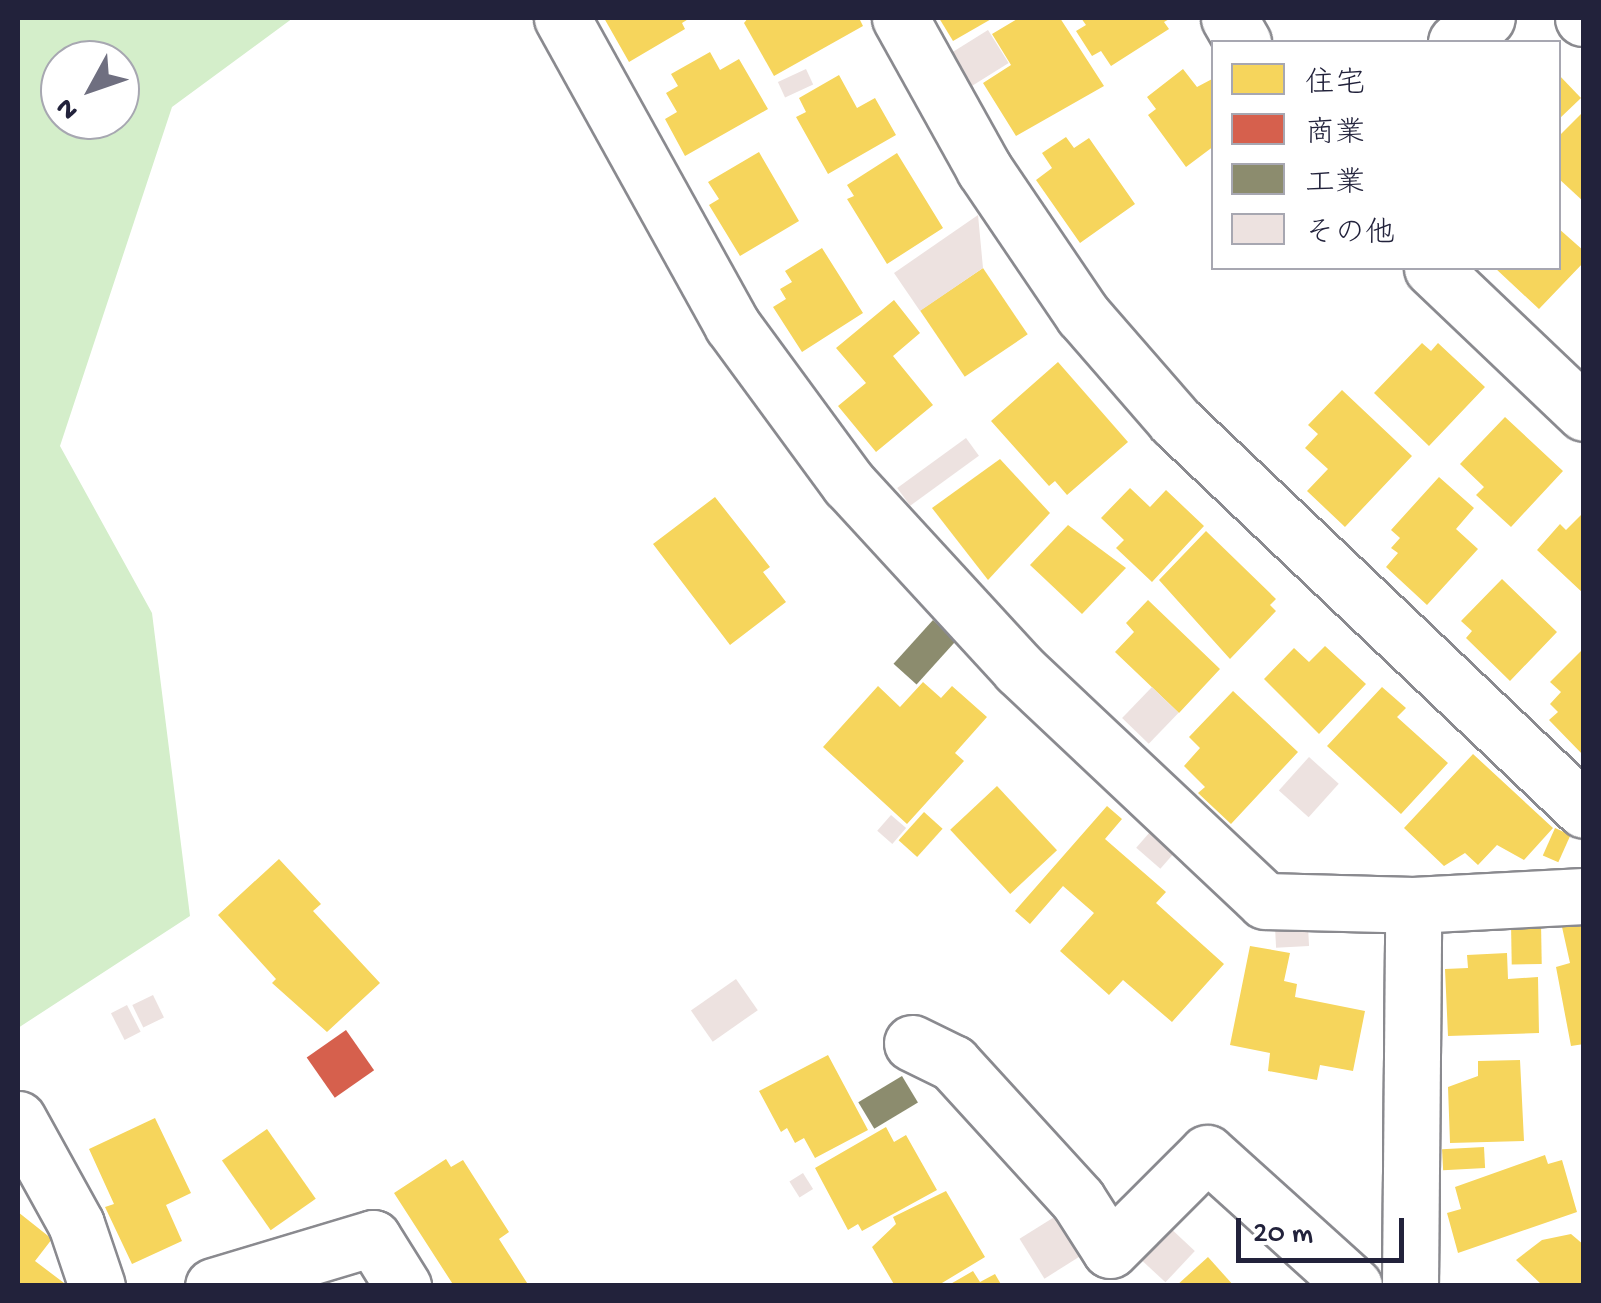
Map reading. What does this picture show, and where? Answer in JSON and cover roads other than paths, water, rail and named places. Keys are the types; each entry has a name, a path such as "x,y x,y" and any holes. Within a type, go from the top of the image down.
{"street":[{"path":"562,18 732,326 849,484 1018,669 1265,901 1413,906 1584,896"},
{"path":"900,18 984,169 1094,328 1175,421 1584,810"},
{"path":"1229,18 1242,40"},
{"path":"1459,40 1488,18"},
{"path":"1434,270 1584,412"},
{"path":"1410,1286 1413,906"},
{"path":"912,1043 954,1064 1078,1200 1114,1268 1206,1153 1354,1286"},
{"path":"18,1119 76,1224 98,1286"},
{"path":"213,1286 373,1238 403,1286"}]}
